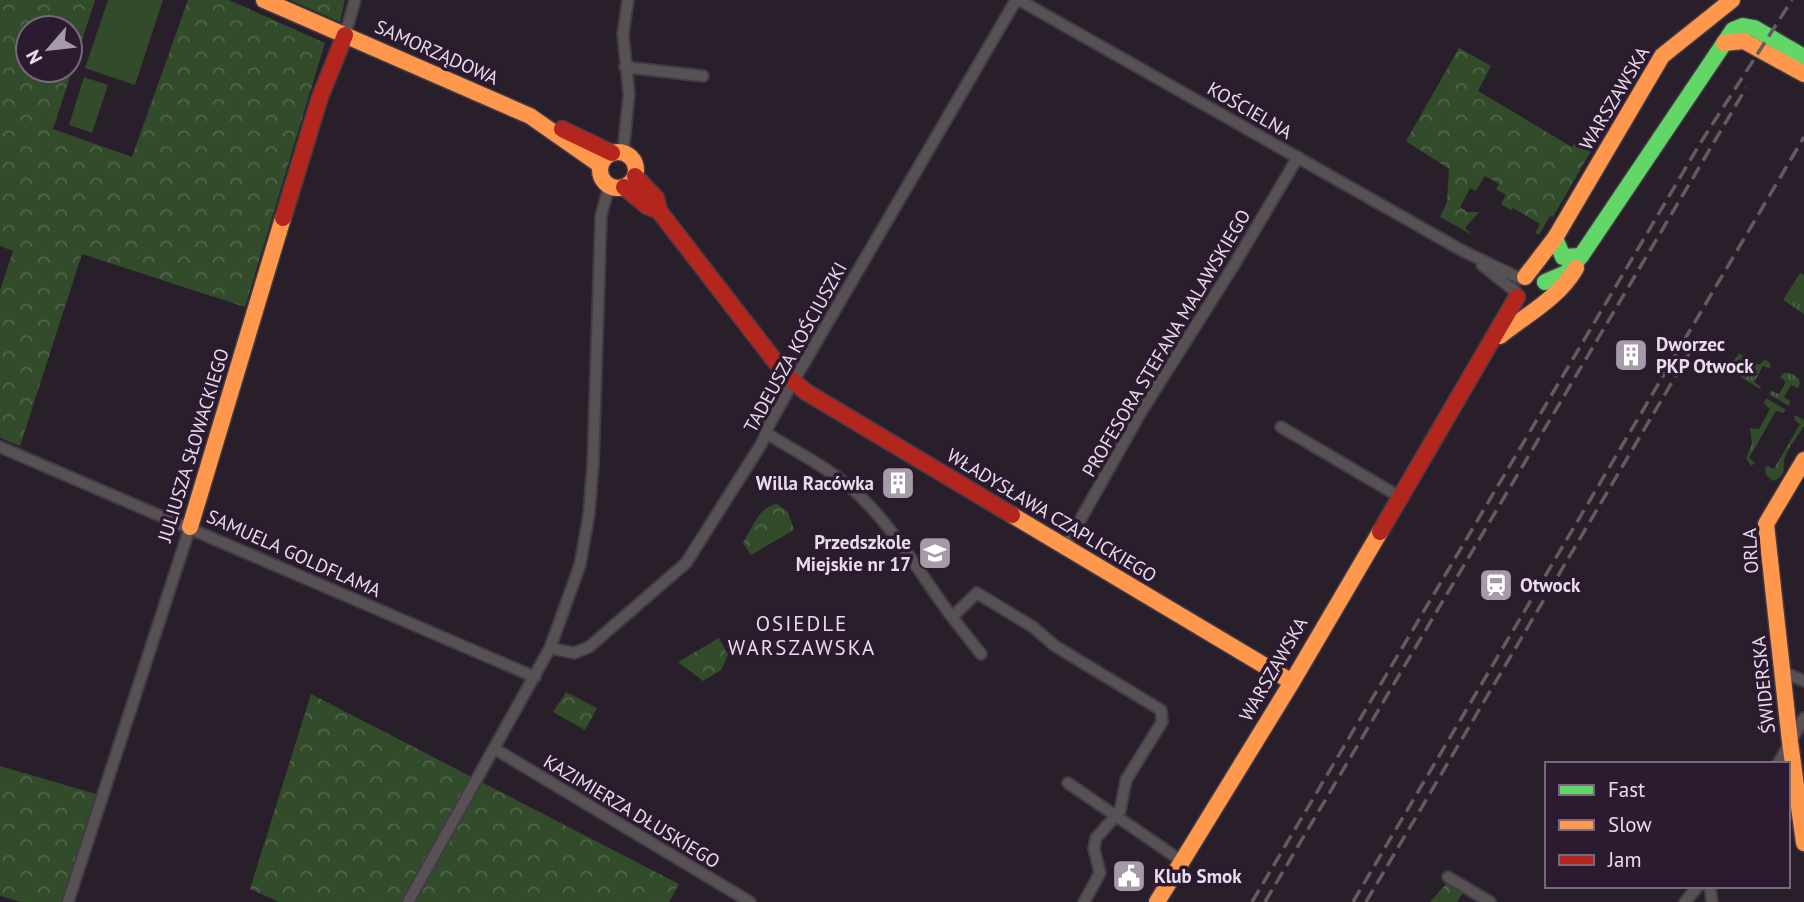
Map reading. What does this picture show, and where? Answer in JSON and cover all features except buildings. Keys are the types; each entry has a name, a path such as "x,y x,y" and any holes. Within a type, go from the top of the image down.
{"street":[{"name":"SAMORZĄDOWA","path":"264,0 530,116 553,130 561,128 612,157"},
{"name":"JULIUSZA SŁOWACKIEGO","path":"68,902 190,527 320,97 345,35 355,0"},
{"path":"628,0 623,34 629,94 612,157 601,176 623,183 648,206 659,211 773,360 793,382"},
{"name":"KOŚCIELNA","path":"1018,0 1463,251 1520,286"},
{"name":"TADEUSZA KOŚCIUSZKI","path":"550,648 574,653 589,648 681,568 694,552 1018,0"},
{"name":"WARSZAWSKA","path":"1157,902 1292,682 1491,345 1520,286 1555,238 1662,56 1732,0"},
{"path":"1724,43 1733,30 1743,26 1754,28 1804,57"},
{"path":"1724,43 1744,41 1754,44 1804,74"},
{"name":"WARSZAWSKA","path":"1491,345 1543,291 1569,282 1581,256 1724,43"},
{"path":"625,67 703,76"},
{"path":"408,902 550,648 580,565 589,514 601,216 623,183 636,170 632,159 612,157"},
{"name":"PROFESORA STEFANA MALAWSKIEGO","path":"1065,547 1142,411 1298,157"},
{"path":"1555,238 1563,257 1569,259 1581,256"},
{"name":"WARSZAWSKA","path":"1543,291 1555,238"},
{"path":"1534,275 1543,291 1529,307 1520,286 1534,275"},
{"name":"WŁADYSŁAWA CZAPLICKIEGO","path":"793,382 908,455 1292,682"},
{"path":"1282,427 1400,496"},
{"path":"766,433 825,469 859,495 981,654"},
{"name":"SAMUELA GOLDFLAMA","path":"0,447 535,677"},
{"name":"ORLA","path":"1776,607 1766,524 1804,460"},
{"path":"952,617 977,593 1033,627 1055,646 1161,710 1162,722 1122,790 1122,808 1096,838 1094,849 1100,873 1084,902"},
{"name":"ŚWIDERSKA","path":"1776,607 1795,813 1804,842"},
{"path":"1782,668 1804,681"},
{"path":"1780,762 1804,719"},
{"name":"KAZIMIERZA DŁUSKIEGO","path":"495,749 750,902"},
{"path":"1068,783 1183,862"},
{"path":"1448,877 1490,902"},
{"path":"1685,902 1696,888"}],"green space":[{"path":"0,0 95,0 84,34 84,14 14,14 14,84 68,84 53,129 132,157 188,0 229,0 325,43 245,307 82,254 20,446 0,438 0,290 13,251 0,246"},
{"path":"108,0 163,0 135,85 85,68"},
{"path":"290,0 345,0 340,22"},
{"path":"1459,48 1491,66 1478,91 1572,147 1576,142 1591,151 1553,217 1550,216 1539,235 1535,233 1540,224 1501,204 1506,195 1496,189 1499,184 1485,176 1476,191 1470,188 1460,207 1467,212 1479,212 1465,228 1472,235 1440,217 1447,202 1449,169 1406,141"},
{"path":"84,77 108,85 92,133 69,125"},
{"path":"1800,273 1804,275 1804,314 1783,300"},
{"path":"1739,353 1759,365 1765,359 1770,363 1771,369 1763,366 1754,382 1760,389 1729,370"},
{"path":"1784,373 1794,375 1800,383 1798,388 1791,385 1784,397 1790,401 1789,406 1769,394 1772,391 1779,394 1786,382 1780,377"},
{"path":"1766,398 1786,410 1783,413 1776,411 1749,458 1755,463 1751,466 1746,458 1752,444 1750,428 1759,429 1770,409 1764,404"},
{"path":"1795,415 1804,420 1804,426 1787,453 1783,473 1773,481 1766,475 1765,468 1767,466 1774,469 1800,424 1794,420"},
{"path":"777,504 788,512 794,530 751,555 743,543 765,509"},
{"path":"719,638 728,655 721,670 703,681 678,662"},
{"path":"566,692 597,708 585,730 553,712"},
{"path":"311,694 679,884 669,902 279,902 250,889"},
{"path":"0,766 96,794 61,902 21,902 0,896"},
{"path":"1447,883 1463,893 1457,902 1430,902"}],"railway":[{"path":"1252,902 1701,142 1792,0"},
{"path":"1265,902 1746,88"},
{"path":"1353,902 1804,137"},
{"path":"1366,902 1698,338"}],"traffic: fast":[{"path":"1545,282 1566,273 1581,256 1733,30 1743,26 1754,28 1804,57"},
{"path":"1555,238 1563,257 1581,256"}],"traffic: slow":[{"path":"264,0 530,116 600,165"},
{"path":"1525,277 1555,238 1662,56 1732,0"},
{"path":"1724,43 1744,41 1804,74"},
{"path":"618,152 631,157 636,170 631,183 618,188 605,183 600,170 605,157 618,152"},
{"path":"190,527 283,218"},
{"path":"1500,336 1551,297 1576,268"},
{"path":"1804,460 1766,524 1804,843"},
{"path":"1012,515 1292,682"},
{"path":"1157,902 1380,532"}],"traffic: jam":[{"path":"283,218 320,97 345,35"},
{"path":"562,129 612,153"},
{"path":"635,176 656,198 659,211 785,374 806,392 1012,515"},
{"path":"624,187 647,206 659,211"},
{"path":"1380,532 1517,297"}],"place":[{"name":"Dworzec PKP Otwock","path":"1631,355"},
{"name":"Willa Racówka","path":"898,483"},
{"name":"Przedszkole Miejskie nr 17","path":"935,553"},
{"name":"Otwock","path":"1496,585"},
{"name":"Klub Smok","path":"1129,876"}],"district":[{"name":"OSIEDLE WARSZAWSKA","path":"802,635"}]}
